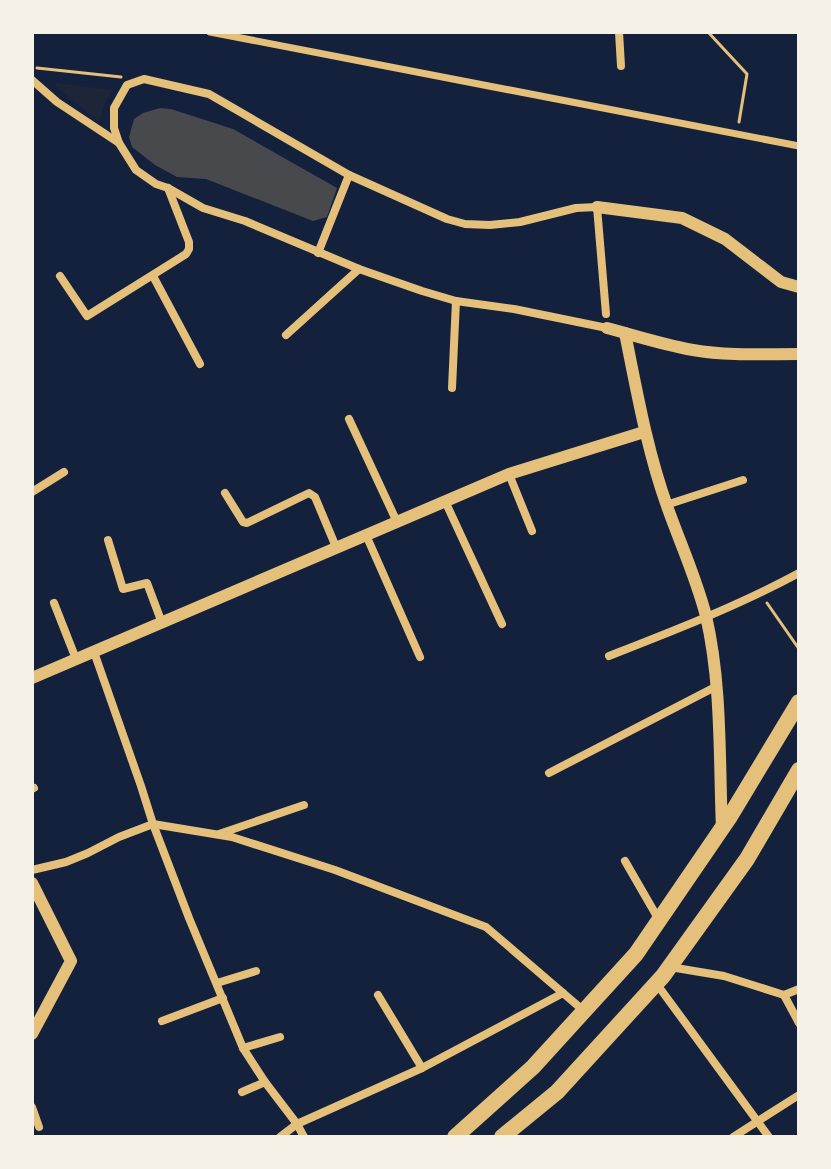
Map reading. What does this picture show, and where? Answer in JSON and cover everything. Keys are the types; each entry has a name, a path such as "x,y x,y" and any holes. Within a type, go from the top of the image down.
{"main road":[{"path":"455,1137 533,1067 636,954 722,829 799,702"},
{"path":"502,1137 557,1092 669,967 747,859 799,770"}],"street":[{"path":"210,32 799,146"},
{"path":"619,32 621,66"},
{"path":"799,287 781,282 725,239 682,218 597,207 576,208 520,222 490,225 465,224 447,219 349,175 209,94 144,79 127,85 114,108 114,128 119,143 136,170 156,184 203,208 245,221 359,269 456,301 607,328 696,351 799,354"},
{"path":"32,80 57,102 119,143"},
{"path":"318,253 349,175"},
{"path":"60,276 87,316 178,261 189,249 189,242 168,188"},
{"path":"597,207 606,314"},
{"path":"286,335 359,269"},
{"path":"153,276 200,364"},
{"path":"452,388 456,301"},
{"path":"625,333 644,432 706,617 717,686 722,829"},
{"path":"349,419 397,522"},
{"path":"32,678 509,474 644,432"},
{"path":"32,492 64,472"},
{"path":"509,474 532,531"},
{"path":"666,505 743,480"},
{"path":"225,493 243,522 247,523 311,493 336,547"},
{"path":"445,501 502,624"},
{"path":"366,535 420,657"},
{"path":"108,540 123,589 147,583 162,623"},
{"path":"609,656 761,594 799,573"},
{"path":"54,603 76,659"},
{"path":"94,652 153,824 243,1048 304,1137"},
{"path":"549,773 717,686"},
{"path":"218,834 304,805"},
{"path":"32,870 77,858 153,824 232,837 335,870 486,927 584,1011"},
{"path":"625,861 660,921"},
{"path":"32,883 71,961 32,1034"},
{"path":"669,967 724,976 784,995 799,989"},
{"path":"217,983 256,971"},
{"path":"656,983 769,1137"},
{"path":"280,1137 297,1124 422,1068 563,993"},
{"path":"378,995 422,1068"},
{"path":"784,995 799,1023"},
{"path":"162,1021 223,998"},
{"path":"243,1048 280,1037"},
{"path":"242,1092 265,1082"},
{"path":"733,1137 799,1095"},
{"path":"32,1107 39,1127"}],"path":[{"path":"708,32 747,74 737,134"},
{"path":"32,68 144,79"},
{"path":"761,594 799,649"}],"shaded area":[{"path":"56,83 112,90 99,122 55,86"}],"building":[{"path":"160,108 233,129 337,188 327,217 313,221 206,179 177,177 155,165 132,147 129,137 134,119"}]}
